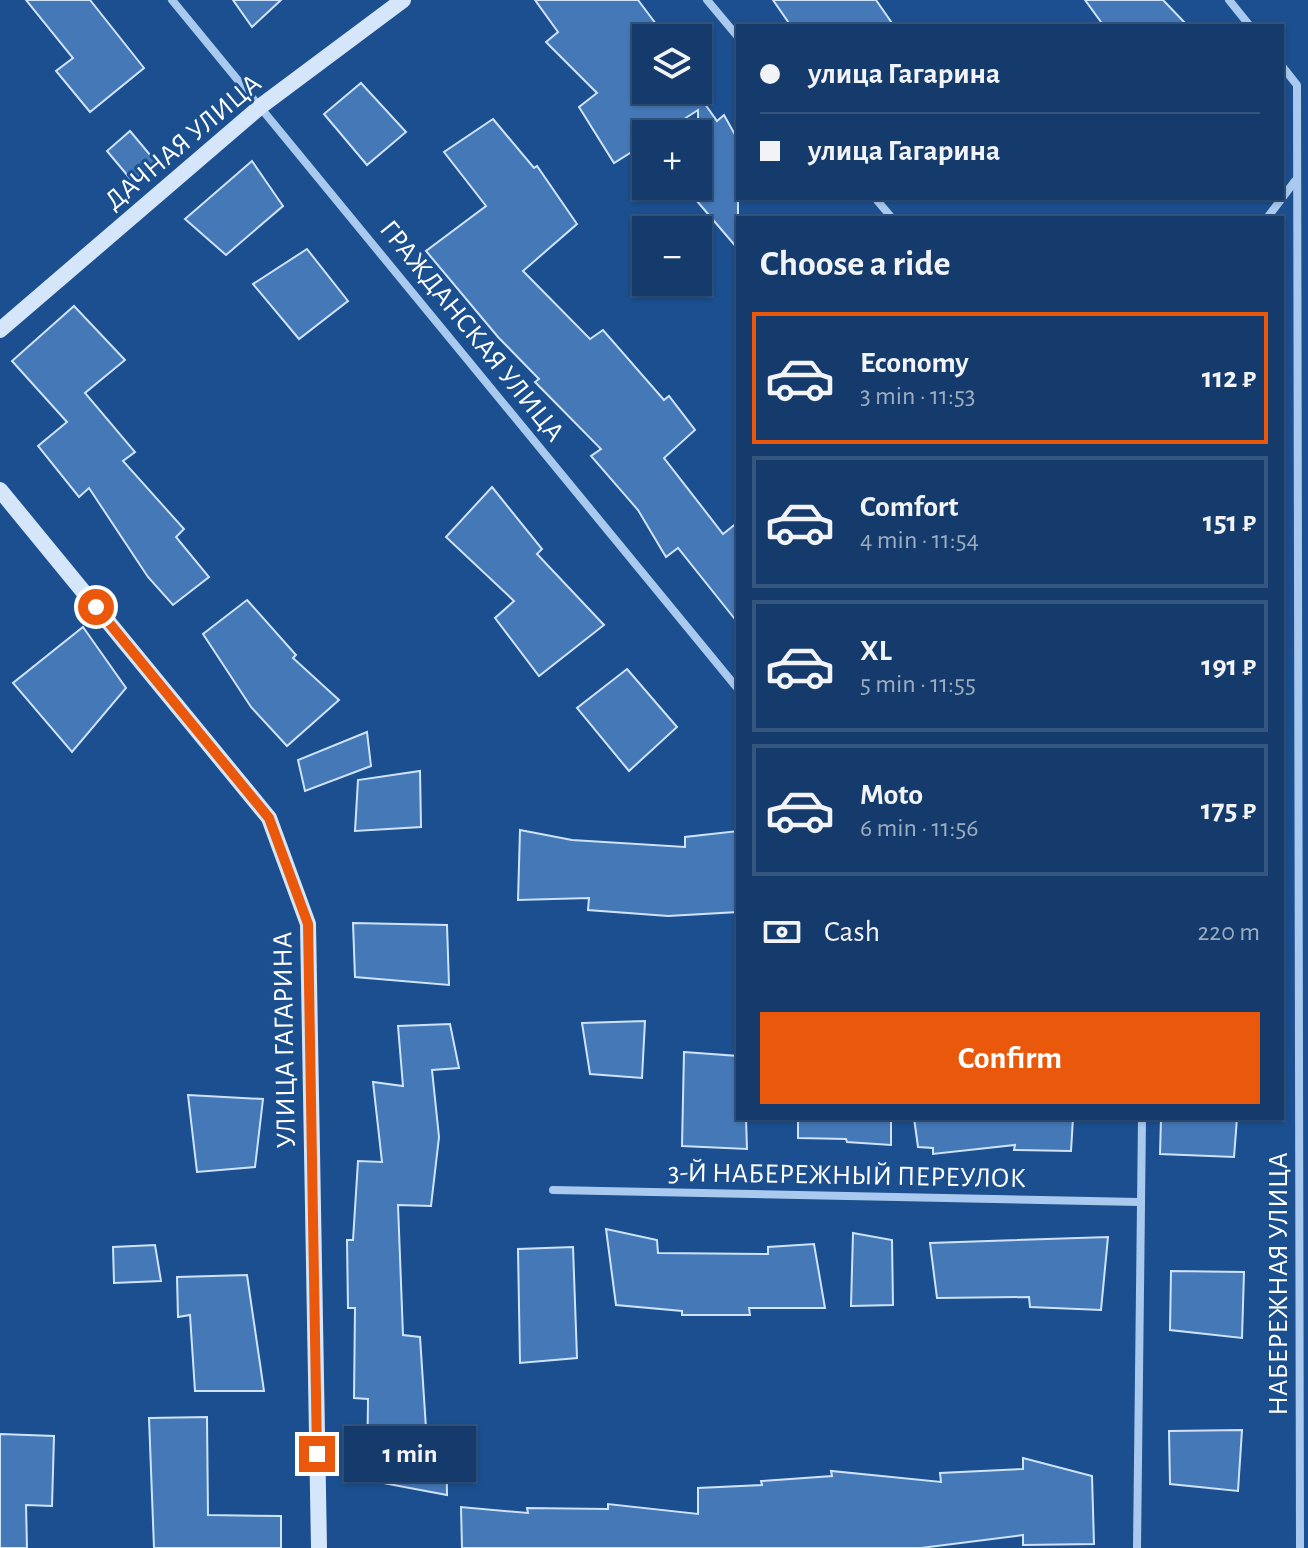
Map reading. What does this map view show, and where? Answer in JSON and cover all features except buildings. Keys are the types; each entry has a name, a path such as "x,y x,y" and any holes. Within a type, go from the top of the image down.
{"main road":[{"name":"ДАЧНАЯ УЛИЦА","path":"0,330 261,106 403,0"},
{"name":"УЛИЦА ГАГАРИНА","path":"0,490 269,818 308,924 319,1548"}],"street":[{"name":"ГРАЖДАНСКАЯ УЛИЦА","path":"172,0 736,687"},
{"path":"707,0 736,35"},
{"path":"1229,0 1248,24"},
{"path":"1284,69 1297,85 1308,84"},
{"name":"НАБЕРЕЖНАЯ УЛИЦА","path":"1297,85 1300,1548"},
{"path":"1284,196 1295,181"},
{"path":"877,200 890,216"},
{"path":"1269,216 1281,200"},
{"path":"1137,1548 1142,1120"},
{"name":"3-Й НАБЕРЕЖНЫЙ ПЕРЕУЛОК","path":"553,1190 1139,1202"}],"route":[{"path":"96,607 269,818 308,924 317,1454"}]}
